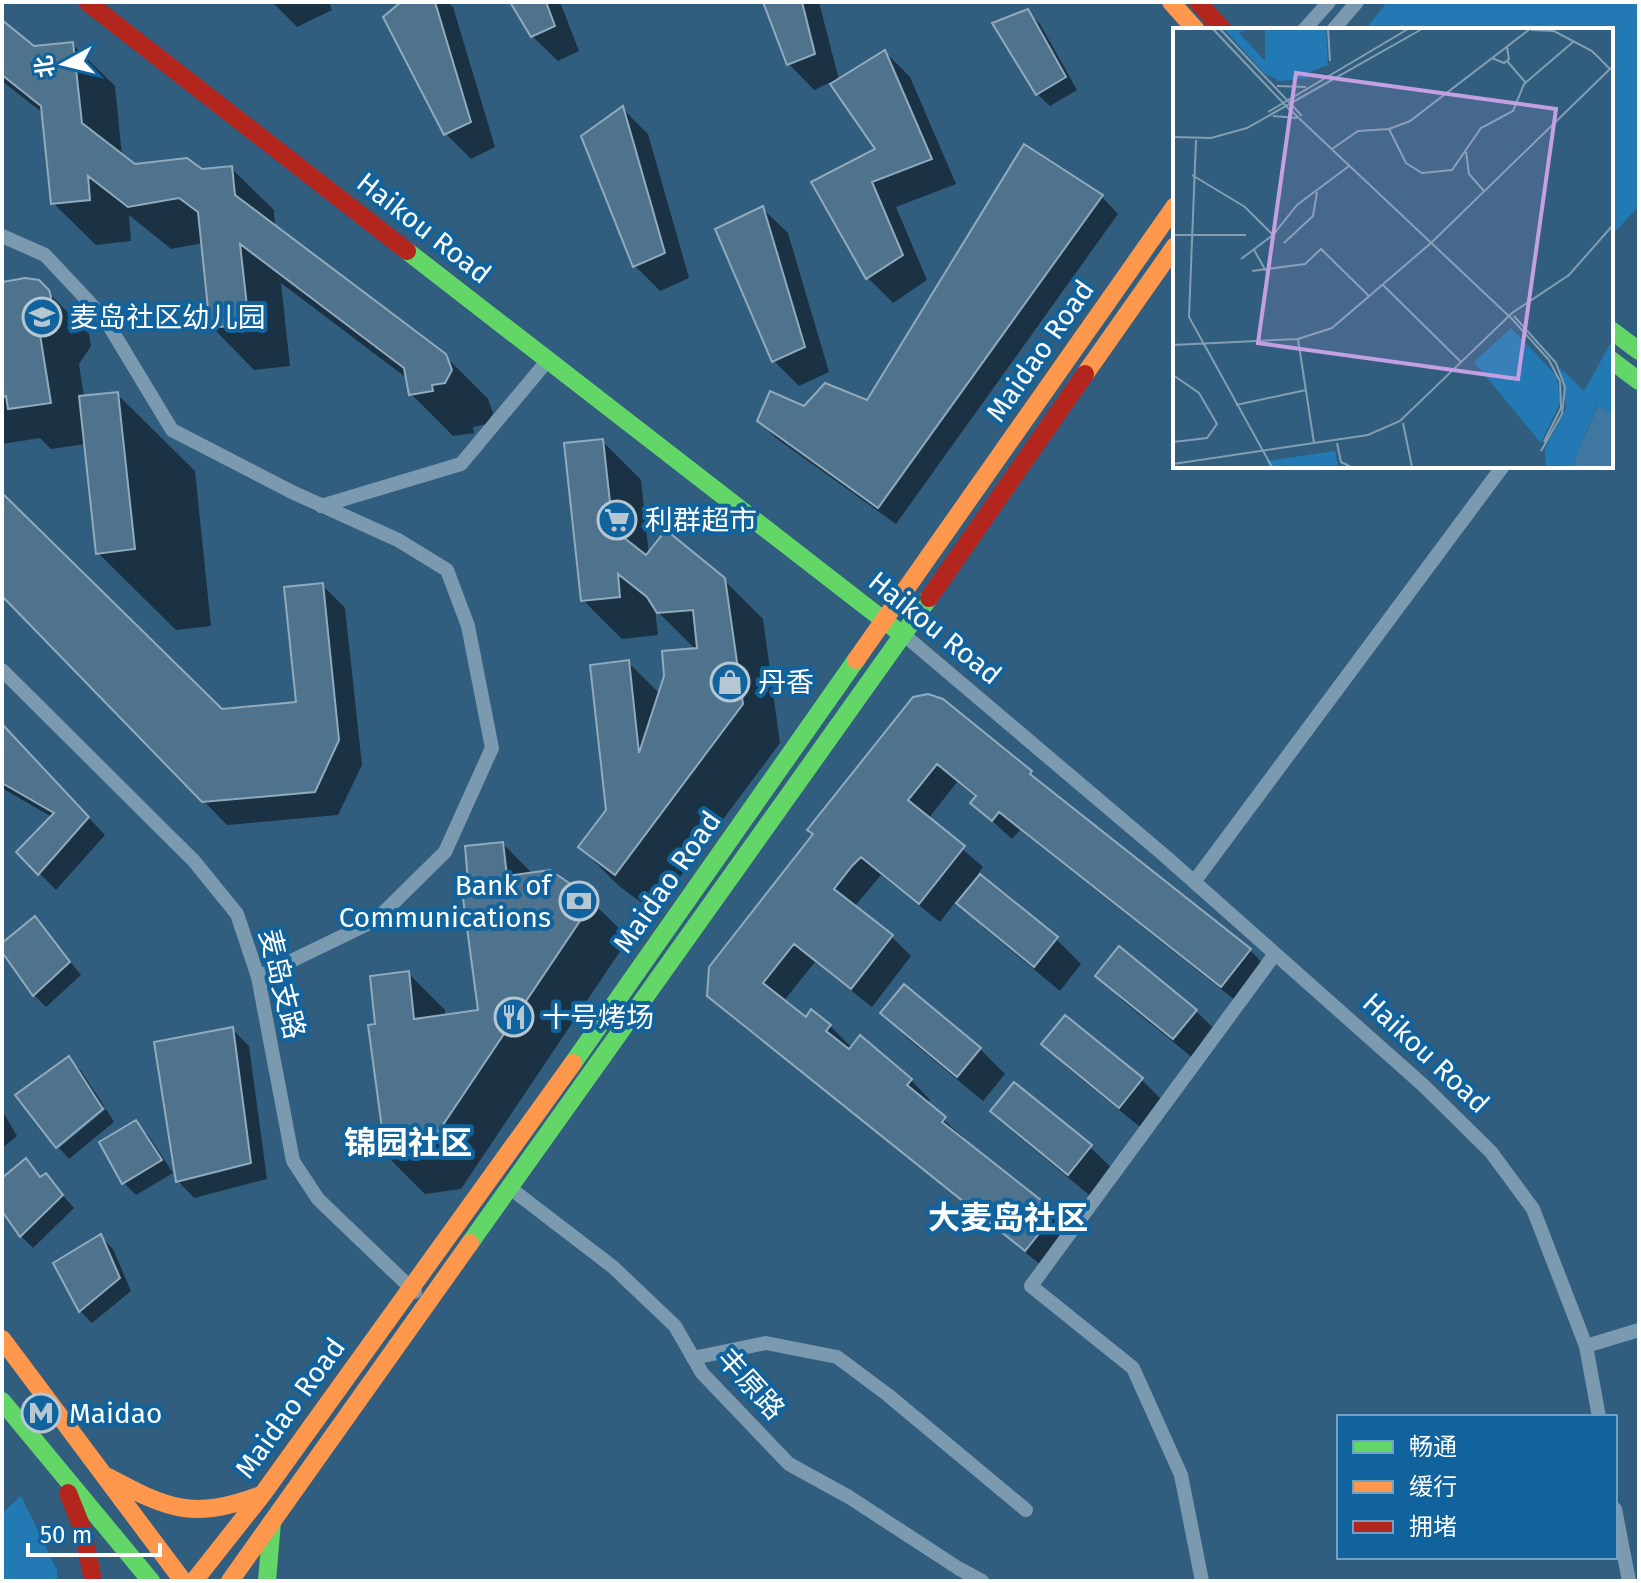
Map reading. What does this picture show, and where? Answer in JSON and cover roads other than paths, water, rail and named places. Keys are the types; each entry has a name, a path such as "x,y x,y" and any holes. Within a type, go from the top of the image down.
{"main road":[{"name":"Haikou Road","path":"87,2 903,634"},
{"path":"1171,2 1194,28"},
{"path":"1198,2 1221,28"},
{"name":"Maidao Road","path":"194,1581 262,1495 411,1289 1173,209"},
{"name":"Maidao Road","path":"230,1581 1173,249"},
{"path":"1613,332 1639,351"},
{"path":"1613,362 1639,381"},
{"path":"2,1339 183,1581"},
{"path":"2,1401 151,1581"},
{"path":"58,1469 83,1530 93,1581"},
{"path":"108,1477 158,1504 176,1509 204,1511 231,1507 262,1495"},
{"path":"267,1581 272,1519"}],"street":[{"path":"1306,28 1329,2"},
{"path":"1335,28 1357,2"},
{"path":"2,236 45,255 105,319 172,430 321,506 398,540 447,570 468,626 492,748 445,852 376,920 258,977"},
{"path":"321,506 461,464 548,360"},
{"path":"1194,882 1502,468"},
{"name":"Haikou Road","path":"903,634 1194,882 1423,1085 1491,1152 1533,1209 1586,1346 1599,1415"},
{"name":"麦岛支路","path":"2,670 194,861 237,914 258,977 293,1161 318,1199 428,1302"},
{"path":"1202,1581 1181,1475 1133,1368 1031,1286 1275,954"},
{"name":"丰原路","path":"510,1188 613,1267 675,1326 702,1373 789,1464 849,1497 982,1581"},
{"path":"1586,1346 1639,1330"},
{"path":"693,1358 766,1343 837,1357 888,1395 1026,1510"},
{"path":"1617,1519 1629,1581"}],"place":[{"name":"麦岛社区幼儿园","path":"42,317"},
{"name":"利群超市","path":"617,520"},
{"name":"丹香","path":"730,682"},
{"name":"Bank of Communications","path":"579,901"},
{"name":"十号烤场","path":"514,1017"},
{"name":"Maidao","path":"41,1413"}],"district":[{"name":"锦园社区","path":"408,1143"},
{"name":"大麦岛社区","path":"1008,1218"}]}
